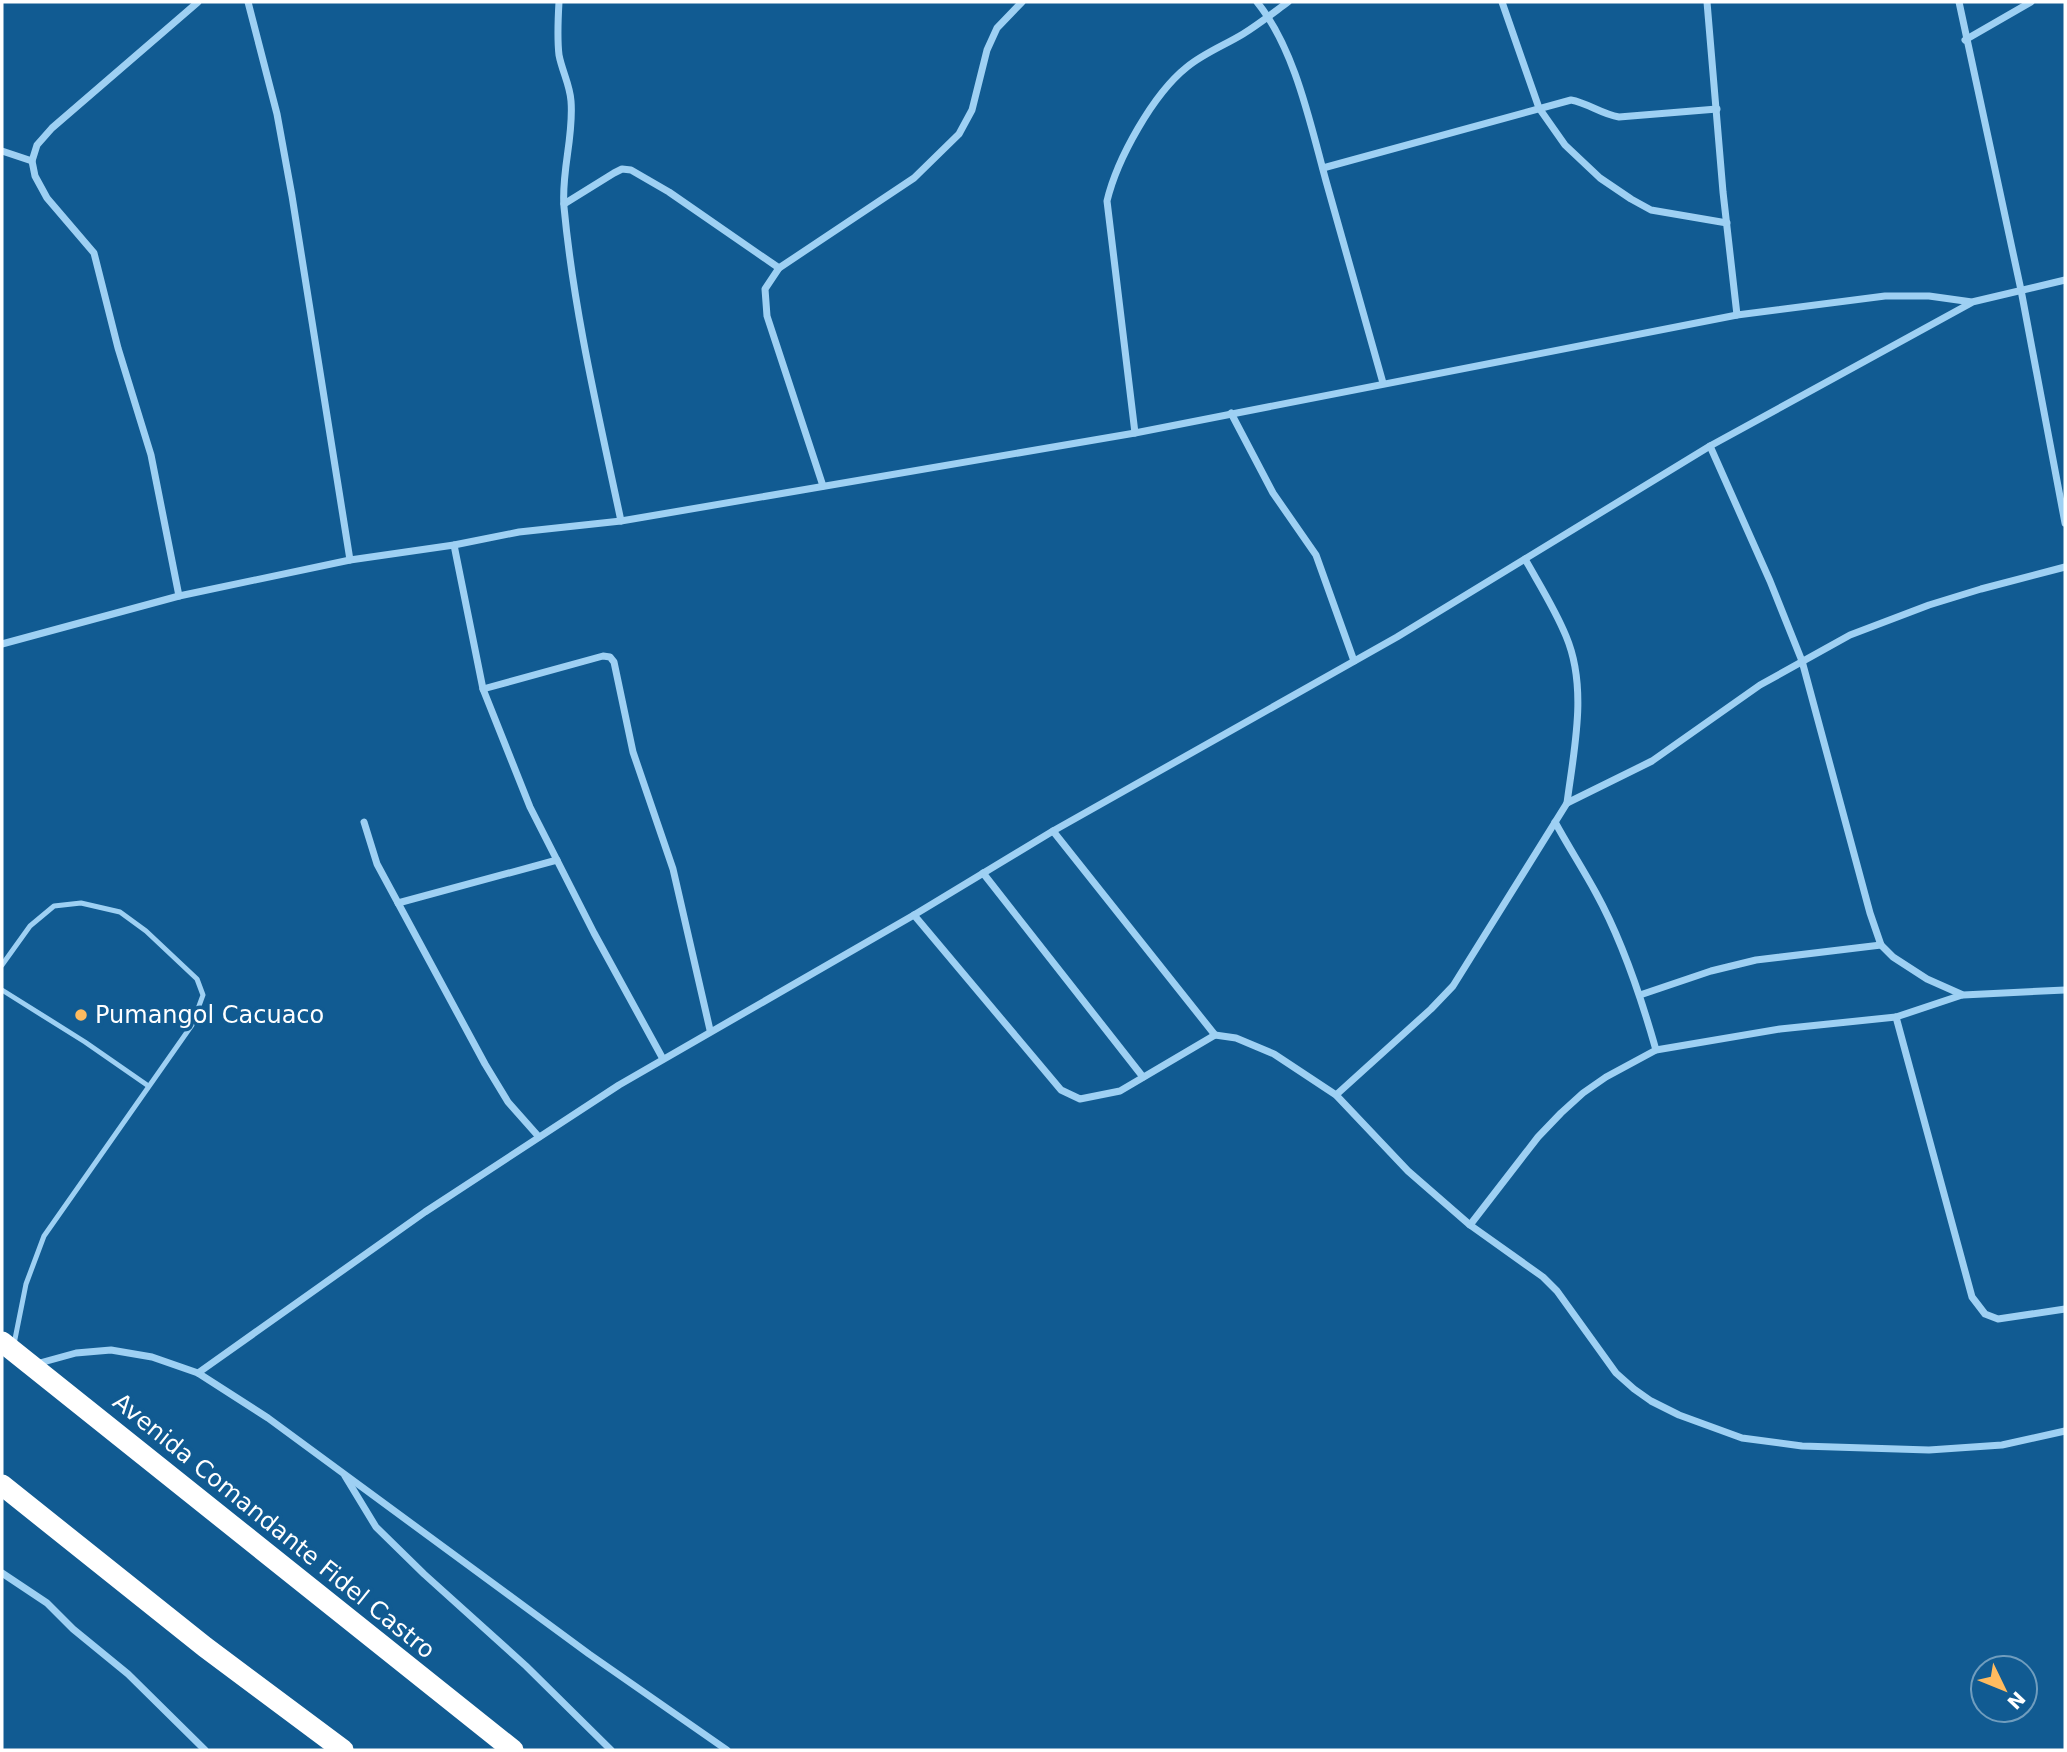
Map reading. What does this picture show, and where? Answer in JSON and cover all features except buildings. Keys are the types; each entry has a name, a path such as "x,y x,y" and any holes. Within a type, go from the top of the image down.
{"highway":[{"name":"Avenida Comandante Fidel Castro","path":"7,1347 513,1750"},
{"path":"2,1485 205,1647 343,1750"}],"street":[{"path":"179,596 151,455 118,348 101,274 93,253 47,198 35,176 32,162 37,145 52,128 198,2"},
{"path":"248,2 277,114 350,559"},
{"path":"559,2 559,55 571,98 572,122 564,175 564,204 587,362 621,521"},
{"path":"823,486 767,316 765,289 779,268 914,178 958,134 972,110 987,50 997,28 1023,2"},
{"path":"1257,2 1269,16 1289,58 1383,383"},
{"path":"1135,433 1107,201 1111,185 1143,122 1169,85 1187,66 1288,2"},
{"path":"1502,2 1539,108 1565,145 1600,178 1651,210 1727,223"},
{"path":"1707,2 1737,315"},
{"path":"1958,2 2021,290 2065,523"},
{"path":"1965,40 2031,2"},
{"path":"1323,168 1571,100 1619,117 1717,109"},
{"path":"2,151 32,162"},
{"path":"564,204 614,173 622,169 631,170 669,192 779,268"},
{"path":"198,1373 425,1212 710,1030 914,915 1053,831 1354,662 1710,446 1972,302 2065,280"},
{"path":"2,644 179,596 350,559 454,545 519,532 621,521 1135,433 1737,315 1885,296 1929,296 1972,302"},
{"path":"1231,413 1273,493 1316,555 1354,662"},
{"path":"1710,446 1765,569 1802,661 1870,913 1881,944 1907,968 1963,995"},
{"path":"454,545 483,688 530,807 663,1059"},
{"path":"1336,1095 1453,986 1567,803 1578,714 1572,655 1567,636 1525,559"},
{"path":"1567,803 1652,761 1760,685 1850,635 1928,605 2065,567"},
{"path":"483,688 603,656 610,657 614,662 633,752 673,869 710,1030"},
{"path":"364,822 377,864 485,1064 508,1102 539,1137"},
{"path":"1555,822 1597,895 1640,995 1656,1050"},
{"path":"1053,831 1215,1035"},
{"path":"398,903 556,860"},
{"path":"983,873 1143,1077"},
{"path":"914,915 1061,1090 1080,1099 1120,1091 1215,1035 1236,1038 1274,1054 1336,1095 1408,1171 1470,1225 1543,1277 1563,1299 1616,1373 1651,1401 1679,1415 1742,1438 1802,1446 1929,1450 2002,1445 2065,1432"},
{"path":"1640,995 1711,971 1756,960 1881,944"},
{"path":"1470,1225 1538,1137 1561,1113 1606,1077 1656,1050 1780,1029 1896,1017 1963,995 2065,990"},
{"path":"1896,1017 1972,1297 1985,1314 1998,1319 2065,1309"},
{"path":"32,1366 76,1353 111,1350 152,1357 198,1373 268,1418 589,1654 727,1750"},
{"path":"342,1473 376,1527 526,1666 611,1750"},
{"path":"2,1573 47,1603 73,1629 137,1683 205,1750"}],"lane":[{"path":"2,965 30,926 54,906 81,903 120,912 146,931 197,979 204,995 192,1025 44,1236 26,1283 7,1347"},
{"path":"2,990 148,1085"}],"place":[{"name":"Pumangol Cacuaco","path":"81,1015"}]}
